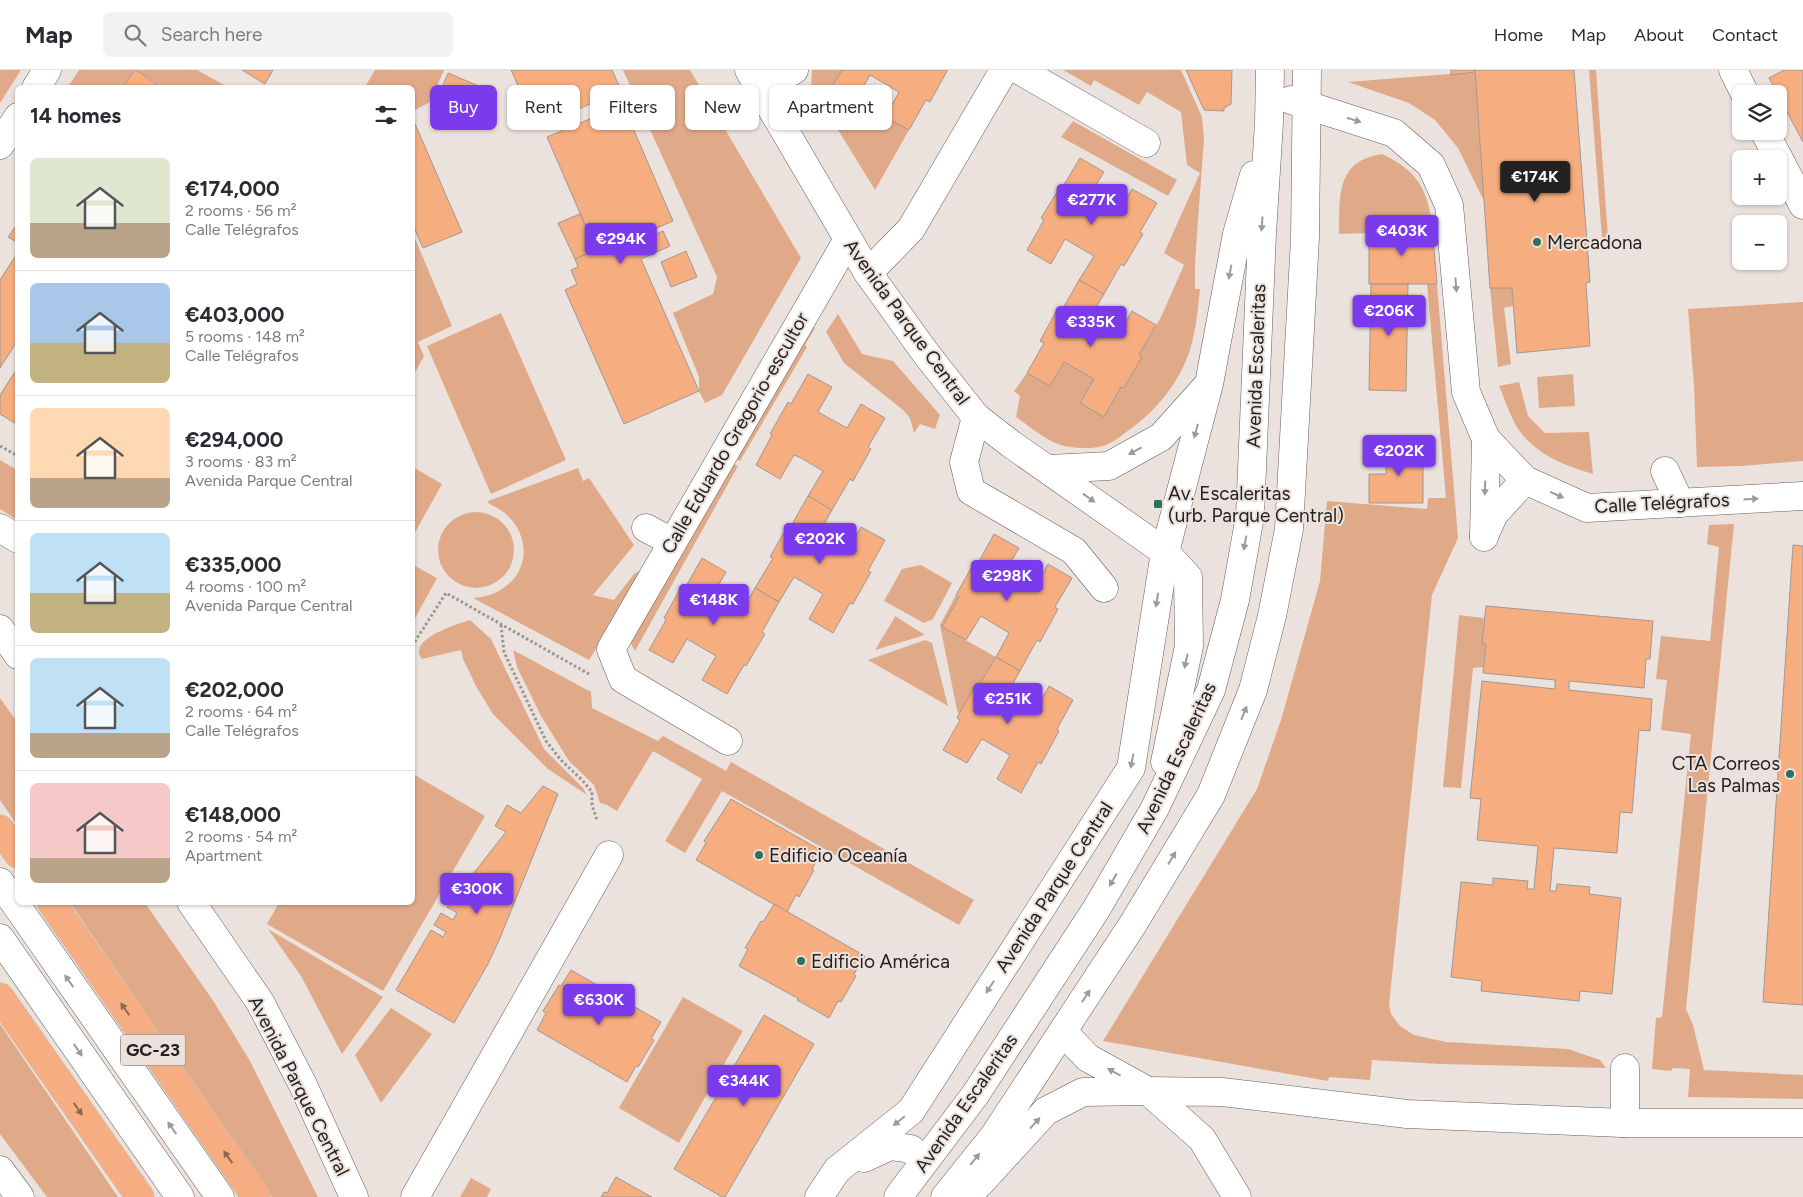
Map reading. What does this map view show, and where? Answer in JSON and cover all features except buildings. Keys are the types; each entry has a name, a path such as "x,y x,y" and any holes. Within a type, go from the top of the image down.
{"highway":[{"path":"0,829 15,850"},
{"name":"GC-23","path":"53,905 256,1197"},
{"path":"0,997 140,1197"}],"street":[{"path":"38,85 47,70"},
{"path":"755,80 794,70"},
{"path":"868,273 911,229 1004,70"},
{"path":"1019,70 1146,143"},
{"name":"Avenida Escaleritas","path":"945,1197 994,1136 1133,924 1211,795 1253,690 1272,616 1289,530 1306,238 1307,70"},
{"path":"1733,70 1740,85"},
{"name":"Avenida Parque Central","path":"755,80 868,273 927,355 976,417 1011,444 1165,552 1188,577 1189,646 1155,808"},
{"name":"Avenida Escaleritas","path":"898,1197 980,1087 1097,908 1155,808 1211,690 1236,600 1248,525 1270,82"},
{"name":"Calle Telégrafos","path":"1270,82 1308,105 1394,134 1431,165 1449,205 1466,392 1486,439 1525,480 1587,508 1803,496"},
{"path":"0,145 15,122"},
{"name":"Avenida Parque Central","path":"819,1197 837,1170 911,1111 1131,768 1165,552 1209,384 1237,234 1269,123"},
{"path":"1787,174 1803,205"},
{"name":"Calle Eduardo Gregorio-escultor","path":"728,741 623,679 611,649 848,240"},
{"path":"1049,469 1109,466 1161,437 1209,384"},
{"path":"976,417 964,462 971,491 1074,551 1104,588"},
{"path":"1486,439 1484,537 1494,514 1525,480"},
{"path":"1665,471 1680,502"},
{"path":"0,528 15,537"},
{"path":"646,528 672,542"},
{"path":"0,629 15,650"},
{"path":"415,1197 609,855"},
{"name":"GC-23","path":"0,882 15,903"},
{"name":"GC-23","path":"16,905 220,1197"},
{"name":"Avenida Parque Central","path":"192,905 260,1002 303,1085 354,1197"},
{"name":"GC-23","path":"0,938 180,1197"},
{"path":"1063,1032 1088,1058 1148,1091 1202,1139 1237,1197"},
{"path":"1623,1123 1625,1068"},
{"path":"966,1197 1046,1111 1083,1092 1222,1092 1407,1114 1623,1123 1803,1123"},
{"path":"837,1170 890,1146 911,1149 924,1162"},
{"path":"0,1170 20,1197"}],"path":[{"path":"0,446 15,454"},
{"path":"415,641 446,594 591,675"},
{"path":"501,625 504,652 546,741 561,760 592,792 592,805 597,820"}],"shaded area":[{"path":"0,70 21,70 0,103"},
{"path":"79,70 134,70 124,85 69,85"},
{"path":"136,70 197,70 224,85 160,85"},
{"path":"375,70 444,70 437,85 430,85 430,102 415,110 415,85 366,85"},
{"path":"623,70 690,70 699,85 685,85 685,130 725,130 801,258 722,395 705,403 699,391 699,377 673,313 713,294 717,277 650,130 675,130 675,85 630,85"},
{"path":"812,70 842,70 833,85 811,85"},
{"path":"1063,70 1181,70 1202,117 1204,139 1195,262 1195,289 1200,289 1190,350 1180,374 1158,405 1117,439 1107,445 1095,448 1069,447 1055,443 1035,431 1016,417 1020,396 1014,391 1027,373 1050,386 1064,362 1094,379 1080,403 1103,416 1121,387 1124,388 1142,357 1139,355 1161,317 1184,265 1164,253 1200,173 1187,165 1181,112 1147,92 1139,105 1094,80 1091,86"},
{"path":"1589,70 1596,70 1608,237 1602,238"},
{"path":"1475,72 1484,201 1458,148 1435,120 1409,103 1348,82"},
{"path":"892,121 909,130 875,190 838,130 892,130"},
{"path":"1073,121 1177,180 1168,196 1061,137"},
{"path":"1382,154 1404,167 1418,182 1427,201 1432,226 1369,233 1339,234 1341,194 1343,183 1348,173 1356,164 1367,158"},
{"path":"415,239 452,326 418,342 424,356 415,372"},
{"path":"1427,284 1437,284 1458,538 1432,595 1389,1005 1391,1014 1400,1026 1414,1035 1446,1042 1568,1049 1600,1060 1606,1068 1440,1064 1372,1060 1370,1080 1329,1077 1328,1081 1103,1041 1257,789 1281,720 1320,581 1327,501 1427,509 1428,498 1446,498"},
{"path":"1490,288 1512,288 1513,306 1504,308 1511,364 1498,367"},
{"path":"1803,302 1803,461 1697,467 1694,386 1688,309"},
{"path":"501,313 566,460 491,494 427,346"},
{"path":"838,314 862,354 893,361 940,415 935,429 920,424 914,433 910,418 903,410 844,363 826,332"},
{"path":"808,324 815,328 805,345 807,347 740,461 732,457"},
{"path":"1573,374 1575,406 1539,408 1537,377"},
{"path":"1519,382 1528,416 1545,433 1589,432 1593,474 1559,462 1529,442 1514,422 1499,386"},
{"path":"0,460 15,469 15,519 0,509"},
{"path":"730,462 738,466 635,651 629,640"},
{"path":"415,468 442,484 415,532"},
{"path":"578,468 583,481 589,478 634,545 593,595 614,600 634,574 647,567 589,660 473,598 495,593 502,589 513,579 520,568 523,556 523,543 519,531 512,520 502,511 489,504 488,501"},
{"path":"476,512 491,515 503,523 511,535 514,550 511,565 503,577 491,585 476,588 461,585 449,577 441,565 438,550 441,535 449,523 461,515"},
{"path":"1734,524 1686,1009 1693,1025 1704,1070 1803,1075 1803,1099 1688,1097 1690,1069 1673,1068 1671,1071 1652,1069 1656,1018 1662,1017 1691,734 1661,730 1667,680 1656,679 1661,636 1710,641 1719,547 1707,544 1709,525"},
{"path":"921,565 952,583 933,619 924,623 884,601 902,569"},
{"path":"415,566 437,578 415,618"},
{"path":"956,595 959,597 942,627 996,657 978,687 975,686 959,714 940,625"},
{"path":"1459,615 1484,618 1482,643 1486,644 1483,667 1473,668 1461,788 1443,787"},
{"path":"895,617 925,635 875,650"},
{"path":"470,620 491,639 544,749 583,788 587,795 548,769 493,714 477,688 463,659 461,650 422,659 419,652 421,645 427,639 445,629"},
{"path":"925,640 932,643 948,706 868,660"},
{"path":"513,650 591,692 592,708 658,741 663,736 726,771 731,762 974,900 959,925 722,791 685,853 665,841 702,779 653,751 617,811 600,803 594,785 569,761 541,716 517,667"},
{"path":"0,698 15,719 15,822 0,800"},
{"path":"415,775 485,816 383,991 267,924 278,905 415,905"},
{"path":"71,905 146,905 214,1002 250,1061 318,1197 272,1197"},
{"path":"268,929 383,997 342,1054 301,976"},
{"path":"683,997 743,1031 679,1143 619,1108"},
{"path":"391,1008 432,1034 381,1103 355,1055"},
{"path":"0,1024 118,1197 47,1197 0,1134"},
{"path":"471,1178 491,1189 487,1197 460,1197"}],"place":[{"name":"Mercadona","path":"1537,242"},
{"name":"Av. Escaleritas (urb. Parque Central)","path":"1158,504"},
{"name":"CTA Correos Las Palmas","path":"1790,774"},
{"name":"Edificio Oceanía","path":"759,855"},
{"name":"Edificio América","path":"801,961"}]}
